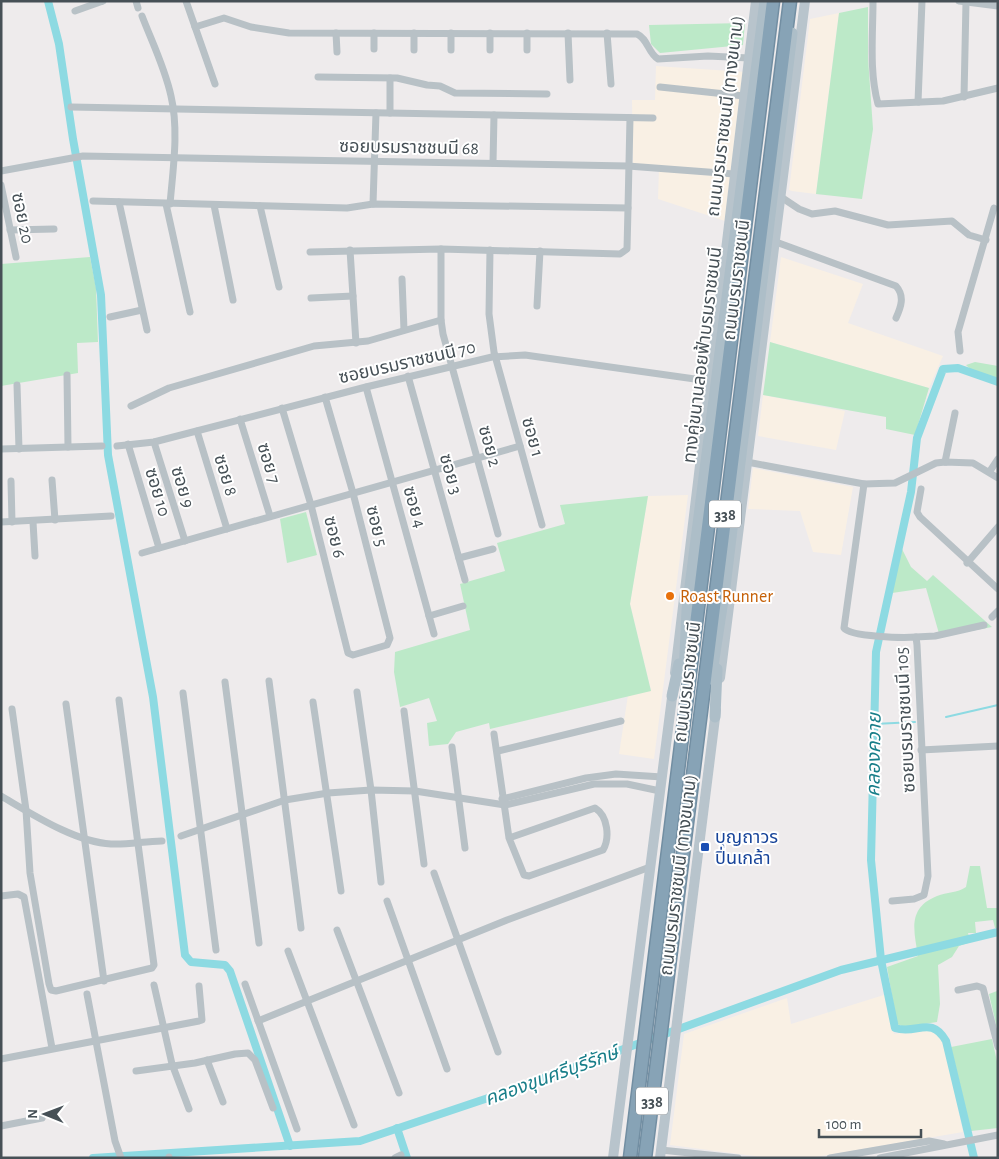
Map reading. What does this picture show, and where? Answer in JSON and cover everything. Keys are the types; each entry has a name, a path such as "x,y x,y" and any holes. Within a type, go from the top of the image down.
{"highway":[{"name":"ถนนบรมราชชนนี","path":"630,1158 643,1036 773,1"},
{"name":"ถนนบรมราชชนนี","path":"645,1158 790,1"}],"main road":[{"name":"ถนนบรมราชชนนี (ทางขนาน)","path":"613,1158 662,777 756,1"},
{"name":"ทางคู่ขนานลอยฟ้าบรมราชชนนี","path":"684,713 687,610 764,1"},
{"name":"338","path":"700,719 709,689 720,628 786,90 794,1"},
{"name":"ถนนบรมราชชนนี (ทางขนาน)","path":"661,1156 674,1036 805,1"},
{"path":"672,696 678,672 687,610"},
{"path":"715,718 720,628"}],"street":[{"path":"75,11 103,1"},
{"path":"186,1 215,84"},
{"path":"873,1 872,58 874,88 878,104 964,97 998,88"},
{"path":"918,102 922,1"},
{"path":"964,97 962,2 998,6"},
{"path":"142,16 168,86 173,108 174,157 168,204 190,312"},
{"path":"195,27 224,18 251,27 289,33 637,34 642,36 653,56 658,59 708,56 749,58"},
{"path":"336,33 337,52"},
{"path":"374,33 374,49"},
{"path":"414,33 414,50"},
{"path":"451,33 451,50"},
{"path":"490,33 490,50"},
{"path":"527,33 527,50"},
{"path":"568,33 570,80"},
{"path":"607,33 610,84"},
{"path":"318,77 390,78 440,86 454,93 547,94"},
{"path":"390,78 390,113"},
{"path":"660,87 744,96"},
{"path":"71,107 653,118"},
{"path":"373,204 376,113"},
{"path":"492,163 494,115"},
{"path":"310,252 441,249 624,253 627,249 630,118"},
{"name":"ซอยบรมราชชนนี 68","path":"2,168 83,156 628,166 734,174"},
{"name":"ซอย 20","path":"1,185 16,257"},
{"path":"781,196 799,209 812,214 835,211 888,225 952,221 969,235 986,240"},
{"path":"93,201 347,208 373,204 628,208"},
{"path":"118,202 136,274 147,330"},
{"path":"214,205 233,300"},
{"path":"260,206 279,287"},
{"path":"960,351 958,332 994,208"},
{"path":"10,230 54,229"},
{"path":"776,242 896,286 902,298 896,318"},
{"name":"ซอย 2","path":"441,249 441,320 498,534"},
{"path":"350,250 356,343"},
{"name":"ซอย 1","path":"490,250 489,314 495,357 542,525"},
{"path":"537,306 540,251"},
{"path":"402,279 404,330"},
{"path":"311,298 353,296"},
{"path":"110,317 142,310"},
{"path":"131,406 168,388 314,346 356,343 441,320"},
{"name":"ซอยบรมราชชนนี 70","path":"117,446 154,442 408,376 495,357 525,355 709,381"},
{"path":"66,375 68,447"},
{"name":"ซอย 3","path":"408,376 465,580"},
{"path":"17,385 19,449"},
{"name":"ซอย 4","path":"366,387 434,634"},
{"name":"ซอย 5","path":"325,397 353,493 390,638 387,644 370,650"},
{"name":"ซอย 6","path":"282,408 311,505 348,653 351,655 370,650"},
{"path":"945,462 955,413"},
{"name":"ซอย 7","path":"240,419 270,516"},
{"name":"ซอย 8","path":"197,431 227,529"},
{"name":"ซอย 9","path":"154,442 185,541"},
{"name":"ซอย 10","path":"128,444 159,548"},
{"path":"1,449 102,446"},
{"path":"142,553 520,446"},
{"path":"990,471 998,459"},
{"path":"748,462 864,484 895,483 929,467 945,462 973,463 990,471 998,478"},
{"path":"52,480 54,520"},
{"path":"11,481 12,522"},
{"name":"ซอยบรมราชชนนี 105","path":"864,484 844,624 846,631 870,635 916,637 928,876 926,893 914,899 892,901"},
{"path":"921,489 917,512 967,563 998,589"},
{"path":"1,522 33,522 111,516"},
{"path":"33,522 35,556"},
{"path":"967,563 998,527"},
{"path":"459,558 493,549"},
{"path":"429,616 463,606"},
{"path":"992,618 998,611"},
{"path":"916,637 935,636 984,625"},
{"path":"269,681 301,928"},
{"path":"225,682 259,943"},
{"path":"356,692 371,790 381,882"},
{"path":"183,693 216,950"},
{"path":"12,709 26,810 30,873 49,987 56,992 152,968 154,965 119,700"},
{"path":"313,702 328,793 341,891"},
{"path":"66,704 104,981"},
{"path":"404,711 424,864"},
{"path":"498,751 621,721"},
{"path":"494,734 498,751 502,802 509,838 522,873 528,876 603,850 606,822 601,813 595,808 509,838"},
{"path":"452,746 465,848"},
{"path":"921,750 998,746"},
{"path":"636,785 637,774"},
{"path":"502,802 586,778 637,774 662,777"},
{"path":"182,836 202,830 242,813 285,800 328,793 371,790 415,791 460,799 502,802 580,786 615,783 636,785 660,791"},
{"path":"1,796 84,839 111,844 162,841"},
{"path":"258,1021 458,940 650,867"},
{"path":"434,873 498,1052"},
{"path":"1,896 18,894 24,897 52,1048"},
{"path":"387,902 447,1069"},
{"path":"337,930 399,1093"},
{"path":"288,951 354,1125"},
{"path":"244,984 297,1129"},
{"path":"154,985 172,1064 189,1109"},
{"path":"2,1056 202,1020 199,986"},
{"path":"958,990 977,986 982,988 998,1047"},
{"path":"87,994 115,1141 121,1158"},
{"path":"136,1071 236,1054 252,1055 273,1108"},
{"path":"207,1060 223,1102"},
{"path":"1,1126 42,1118"},
{"path":"880,1158 998,1135"},
{"path":"830,1158 929,1141 945,1144"},
{"path":"661,1156 738,1158"}],"shaded area":[{"path":"839,13 816,194 792,191 789,190 810,19"},
{"path":"656,66 745,72 725,221 658,199 659,169 633,170 632,100 655,100"},
{"path":"781,257 863,284 848,323 943,356 929,388 770,342"},
{"path":"763,395 845,411 836,450 758,436"},
{"path":"753,468 853,487 841,555 813,552 800,511 748,509"},
{"path":"688,495 654,759 619,754 628,695 651,690 630,604 648,496"},
{"path":"887,994 894,1034 930,1028 938,1032 943,1040 963,1132 810,1158 769,1158 670,1145 684,1034 787,998 791,1024"}],"green space":[{"path":"868,7 868,58 873,129 862,199 816,194 839,13"},
{"path":"745,23 743,45 660,53 651,44 649,25"},
{"path":"90,257 96,288 98,342 77,343 78,373 1,386 1,264"},
{"path":"770,342 929,388 915,435 886,429 886,417 763,395"},
{"path":"975,362 998,366 998,378 972,371 966,365"},
{"path":"648,496 630,604 651,691 490,729 489,723 456,732 448,744 429,746 427,723 437,721 429,698 400,707 394,672 395,652 470,630 460,584 505,571 497,543 565,524 560,505"},
{"path":"306,512 317,555 287,563 280,519"},
{"path":"902,549 911,567 927,581 933,575 992,627 940,637 926,588 892,593"},
{"path":"970,866 980,866 987,908 998,908 998,928 995,928 993,920 975,922 976,933 968,933 971,942 959,946 952,957 938,965 940,1004 937,1022 904,1027 897,1024 887,967 918,956 914,929 917,914 921,907 927,901 937,896 966,887"},
{"path":"997,991 998,996 998,1033 989,994"},
{"path":"992,1039 998,1066 998,1128 971,1131 951,1047"}],"waterway":[{"path":"48,1 59,44 73,139 101,295 108,455 153,697 185,955 191,962 225,965 230,971 290,1146"},
{"name":"คลองควาย","path":"974,1158 946,1041 940,1033 929,1027 903,1030 895,1028 881,960 871,860 876,652 911,492 917,438 943,369 958,368 998,382"},
{"path":"946,717 998,705"},
{"path":"874,724 915,722"},
{"name":"คลองขุนศรีบุรีรักษ์","path":"93,1158 360,1141 500,1094 841,970 998,932"},
{"path":"397,1128 407,1158"}],"place":[{"name":"Roast Runner","path":"670,596"},
{"name":"บุญถาวร ปิ่นเกล้า","path":"705,847"}]}
